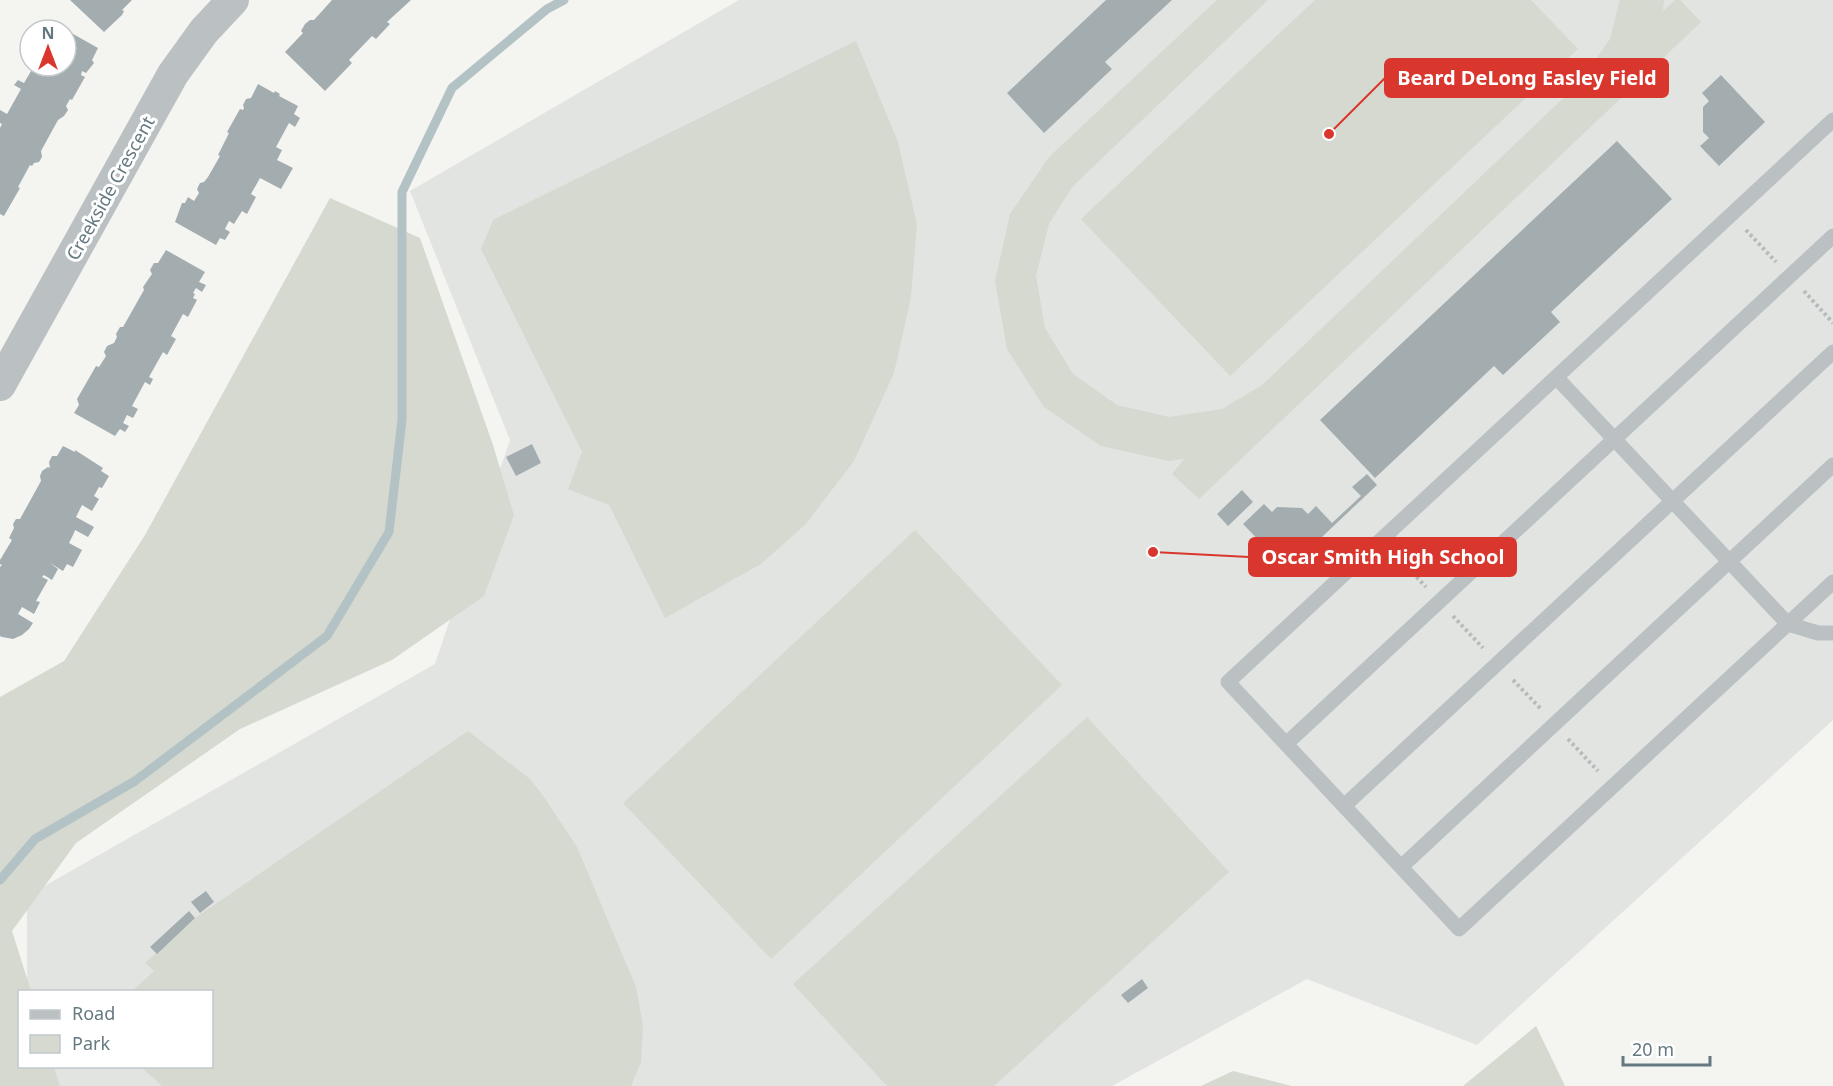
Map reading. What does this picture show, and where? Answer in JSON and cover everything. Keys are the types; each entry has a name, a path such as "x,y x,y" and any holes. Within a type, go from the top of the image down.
{"street":[{"name":"Creekside Crescent","path":"0,385 172,74 204,31 233,0"}],"lane":[{"path":"1833,120 1228,682 1459,929 1833,582"},
{"path":"1286,744 1833,236"},
{"path":"1344,806 1833,352"},
{"path":"1556,377 1788,624 1818,633 1833,633"},
{"path":"1401,867 1833,465"}],"shaded area":[{"path":"739,0 1833,0 1833,720 1477,1045 1307,979 1112,1086 35,1086 27,1068 213,1068 213,990 27,990 27,896 435,664 510,440 410,191"}],"green space":[{"path":"1217,0 1268,0 1072,187 1049,224 1036,276 1045,328 1073,374 1117,405 1169,417 1222,409 1262,385 1579,83 1610,39 1620,0 1664,0 1663,11 1675,0 1680,0 1701,22 1199,499 1172,474 1184,459 1169,461 1101,446 1044,407 1007,349 995,281 1010,214 1049,157"},
{"path":"1315,0 1531,0 1578,49 1230,376 1081,219"},
{"path":"856,41 898,142 917,225 911,297 894,373 854,461 806,524 761,564 665,618 609,505 568,489 582,452 481,249 493,220"},
{"path":"330,198 420,238 493,445 514,515 484,596 392,660 240,729 76,843 12,931 31,990 18,990 18,1068 54,1068 60,1086 0,1086 0,697 64,661 145,535"},
{"path":"915,530 1062,685 771,959 623,803"},
{"path":"1087,717 1229,872 994,1086 887,1086 793,984"},
{"path":"468,731 530,779 577,847 636,987 643,1026 641,1062 631,1086 162,1086 142,1068 213,1068 213,990 133,990 154,971 145,963 195,918"},
{"path":"1536,1026 1565,1086 1463,1086"},
{"path":"1233,1071 1292,1086 1201,1086"}],"building":[{"path":"70,0 132,0 122,10 124,11 122,15 104,32"},
{"path":"332,0 411,0 387,22 390,24 376,39 372,36 349,60 352,63 325,91 285,52 303,33 301,31 305,24 314,20"},
{"path":"1106,0 1172,0 1105,62 1112,69 1044,133 1007,93"},
{"path":"78,37 98,48 92,60 94,63 86,73 82,71 81,75 85,77 66,106 68,110 58,120 41,151 42,157 39,162 30,165 4,216 0,214 0,128 2,124 0,123 0,110 7,114 21,89 14,85 18,80 24,83 27,78 78,78"},
{"path":"1721,75 1765,122 1719,166 1700,146 1709,138 1703,132 1703,107 1709,101 1702,93"},
{"path":"258,84 274,93 275,91 280,94 279,96 298,106 294,114 300,118 295,127 289,123 276,147 282,150 277,160 293,168 281,189 260,178 251,194 256,197 247,214 242,211 234,224 229,221 225,229 230,232 225,240 220,238 216,245 175,222 182,203 185,203 188,197 194,201 199,193 197,189 200,183 208,177 220,156 218,155 229,133 227,132 240,109 243,110 246,99 251,98"},
{"path":"1617,141 1672,199 1551,312 1560,322 1503,375 1494,366 1375,478 1320,420"},
{"path":"166,250 205,272 199,282 206,285 202,292 196,288 193,298 197,300 188,317 183,314 171,336 176,339 167,355 163,352 149,377 153,379 150,385 145,382 132,406 138,409 133,418 127,415 123,423 129,426 125,432 120,429 115,436 74,413 79,405 77,399 96,366 99,367 106,356 104,352 107,346 114,343 116,334 120,327 123,327 152,274 150,270 154,263 158,263"},
{"path":"532,444 541,463 516,476 506,457"},
{"path":"63,446 75,452 75,450 103,468 101,471 109,476 94,496 99,499 92,511 82,505 76,517 94,527 88,537 75,530 69,543 82,550 73,567 67,564 63,571 50,563 58,569 52,580 44,575 42,577 48,580 36,601 40,602 34,614 22,607 18,614 33,623 29,629 13,639 2,637 0,636 0,567 2,565 0,560 12,540 9,538 14,528 13,524 16,519 20,519 41,481 42,471 50,468 49,462 52,456 57,456"},
{"path":"1367,474 1377,485 1287,570 1243,524 1264,504 1272,512 1277,507 1302,508 1308,514 1316,506 1332,523 1361,496 1352,487"},
{"path":"1242,490 1253,502 1228,526 1217,514"},
{"path":"206,891 214,902 200,913 191,902"},
{"path":"189,911 195,918 157,954 150,947"},
{"path":"1142,979 1148,988 1128,1003 1121,995"}],"waterway":[{"path":"0,880 35,839 135,781 327,636 389,532 402,420 402,192 452,88 547,9 564,0"}],"place":[{"name":"Beard DeLong Easley Field","path":"1329,134"},
{"name":"Oscar Smith High School","path":"1153,552"}]}
